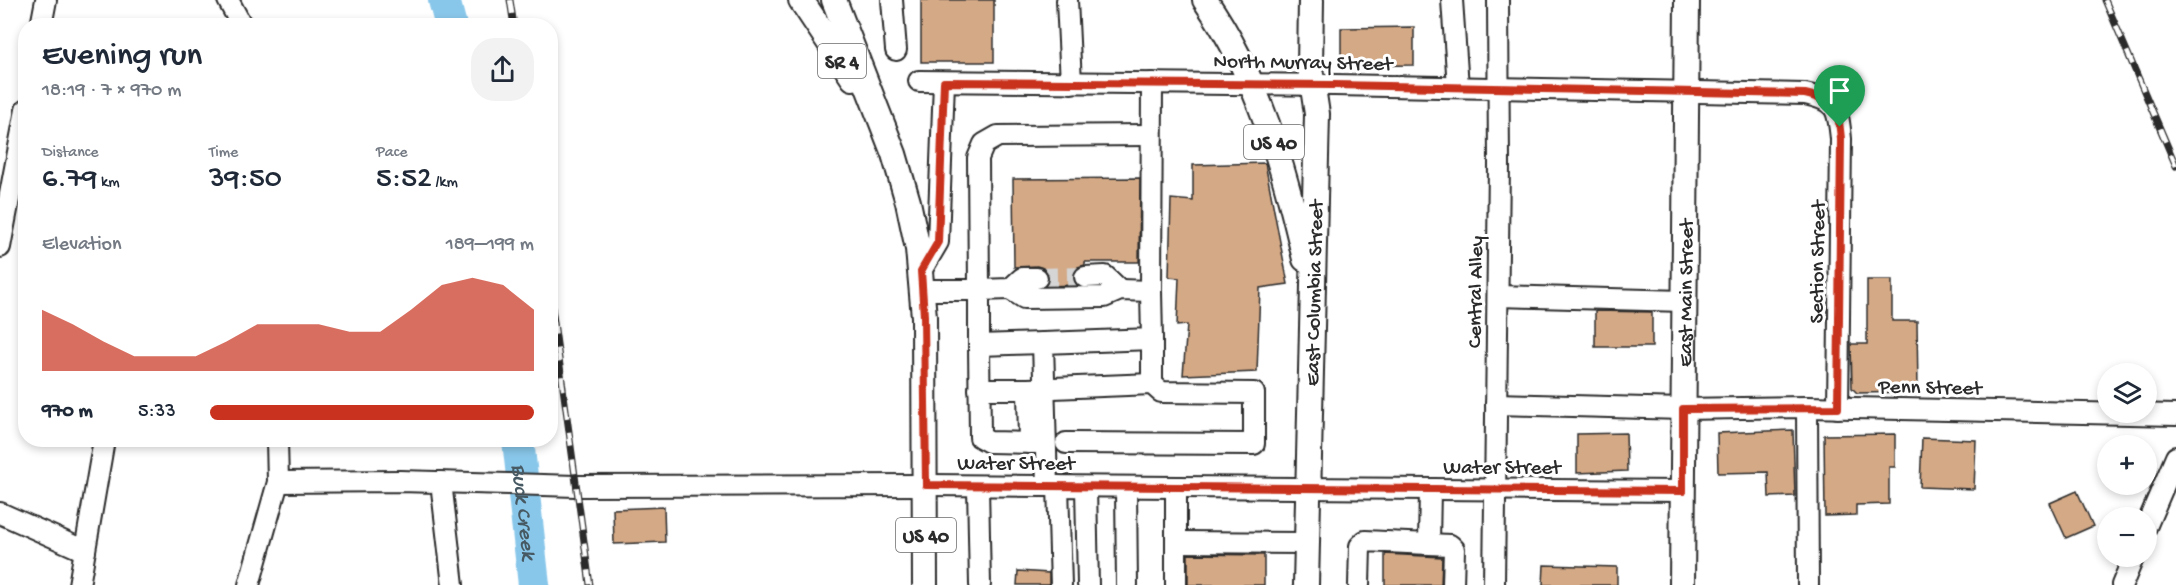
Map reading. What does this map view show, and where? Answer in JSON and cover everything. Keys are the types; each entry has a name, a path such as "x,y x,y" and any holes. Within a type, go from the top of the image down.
{"main road":[{"name":"SR 4","path":"801,0 882,122"},
{"name":"US 40","path":"834,0 882,122 908,202 922,280 926,485 925,585"},
{"name":"US 40","path":"1205,0 1238,53 1270,129 1293,207 1313,296"},
{"name":"East Columbia Street","path":"1306,585 1317,114 1311,85 1311,0"},
{"name":"East Main Street","path":"1682,585 1687,0"}],"street":[{"path":"43,18 46,0"},
{"path":"228,0 238,18"},
{"path":"892,0 896,50"},
{"path":"1067,0 1071,83"},
{"path":"1452,0 1458,87"},
{"name":"Central Alley","path":"1494,585 1500,165 1498,0"},
{"name":"North Murray Street","path":"919,81 1458,87 1805,94 1824,99 1834,106 1839,116 1840,127"},
{"path":"944,82 938,242 922,280 979,290 1010,289 1024,298 1104,297 1120,290 1151,291"},
{"path":"1152,83 1152,384"},
{"name":"Section Street","path":"1838,402 1840,127"},
{"path":"979,389 1152,384 1161,392 1254,393 1254,444 989,442 980,437 979,389 978,158 984,144 998,136 1151,135"},
{"path":"0,247 18,152"},
{"path":"1085,277 1105,276 1120,290"},
{"path":"1010,289 1022,278 1036,278"},
{"path":"1498,296 1684,301"},
{"path":"979,345 1152,339"},
{"path":"1043,343 1037,388 1047,443 1061,585"},
{"name":"Penn Street","path":"1496,404 1683,409 1807,407 1838,402 2176,415"},
{"path":"1807,407 1808,585"},
{"path":"79,585 103,447"},
{"path":"249,585 278,482 277,447"},
{"path":"2155,507 2176,457"},
{"name":"Water Street","path":"278,482 1683,491"},
{"path":"441,482 453,585"},
{"path":"978,486 980,585"},
{"path":"1086,487 1088,585"},
{"path":"1126,487 1127,585"},
{"path":"1176,487 1176,585"},
{"path":"1429,543 1430,490"},
{"path":"0,513 85,551"},
{"path":"1177,542 1307,543"},
{"path":"1359,585 1362,542 1429,543 1452,546 1453,585"},
{"path":"2122,585 2129,567"}],"building":[{"path":"921,0 994,0 994,62 921,62"},
{"path":"1414,27 1414,65 1341,66 1341,28"},
{"path":"1265,163 1288,284 1260,288 1257,372 1183,375 1187,325 1177,326 1179,278 1169,277 1171,199 1193,201 1193,165"},
{"path":"1140,178 1139,262 1085,262 1085,265 1078,267 1074,272 1073,278 1077,285 1046,286 1049,277 1043,268 1014,267 1013,179"},
{"path":"1867,280 1892,280 1892,321 1917,321 1918,392 1857,393 1852,388 1851,344 1867,344"},
{"path":"1595,311 1652,312 1652,347 1595,347"},
{"path":"1793,430 1795,496 1769,497 1768,472 1718,473 1717,433"},
{"path":"1626,433 1627,471 1577,473 1577,434"},
{"path":"1895,434 1895,467 1889,467 1889,504 1856,505 1856,515 1825,516 1824,435"},
{"path":"1922,438 1976,440 1974,489 1920,487"},
{"path":"2077,491 2093,526 2066,538 2050,503"},
{"path":"664,507 665,542 614,544 613,509"},
{"path":"1188,554 1264,555 1264,585 1188,585"},
{"path":"1385,554 1442,557 1441,585 1385,585"},
{"path":"1544,565 1617,567 1617,585 1543,585"},
{"path":"1018,571 1049,573 1049,585 1017,585"}],"waterway":[{"name":"Buck Creek","path":"444,0 449,18"},
{"name":"Buck Creek","path":"519,447 534,585"}],"tunnel":[{"path":"1037,278 1085,277"}],"railway":[{"path":"510,0 513,18"},
{"path":"2105,0 2176,166"},
{"path":"558,351 590,585"}],"route":[{"path":"944,82 1334,85 1805,94 1824,99 1834,106 1839,116 1840,127 1838,408 1683,409 1683,491 926,485 924,316 921,271 938,242 944,82"}]}
